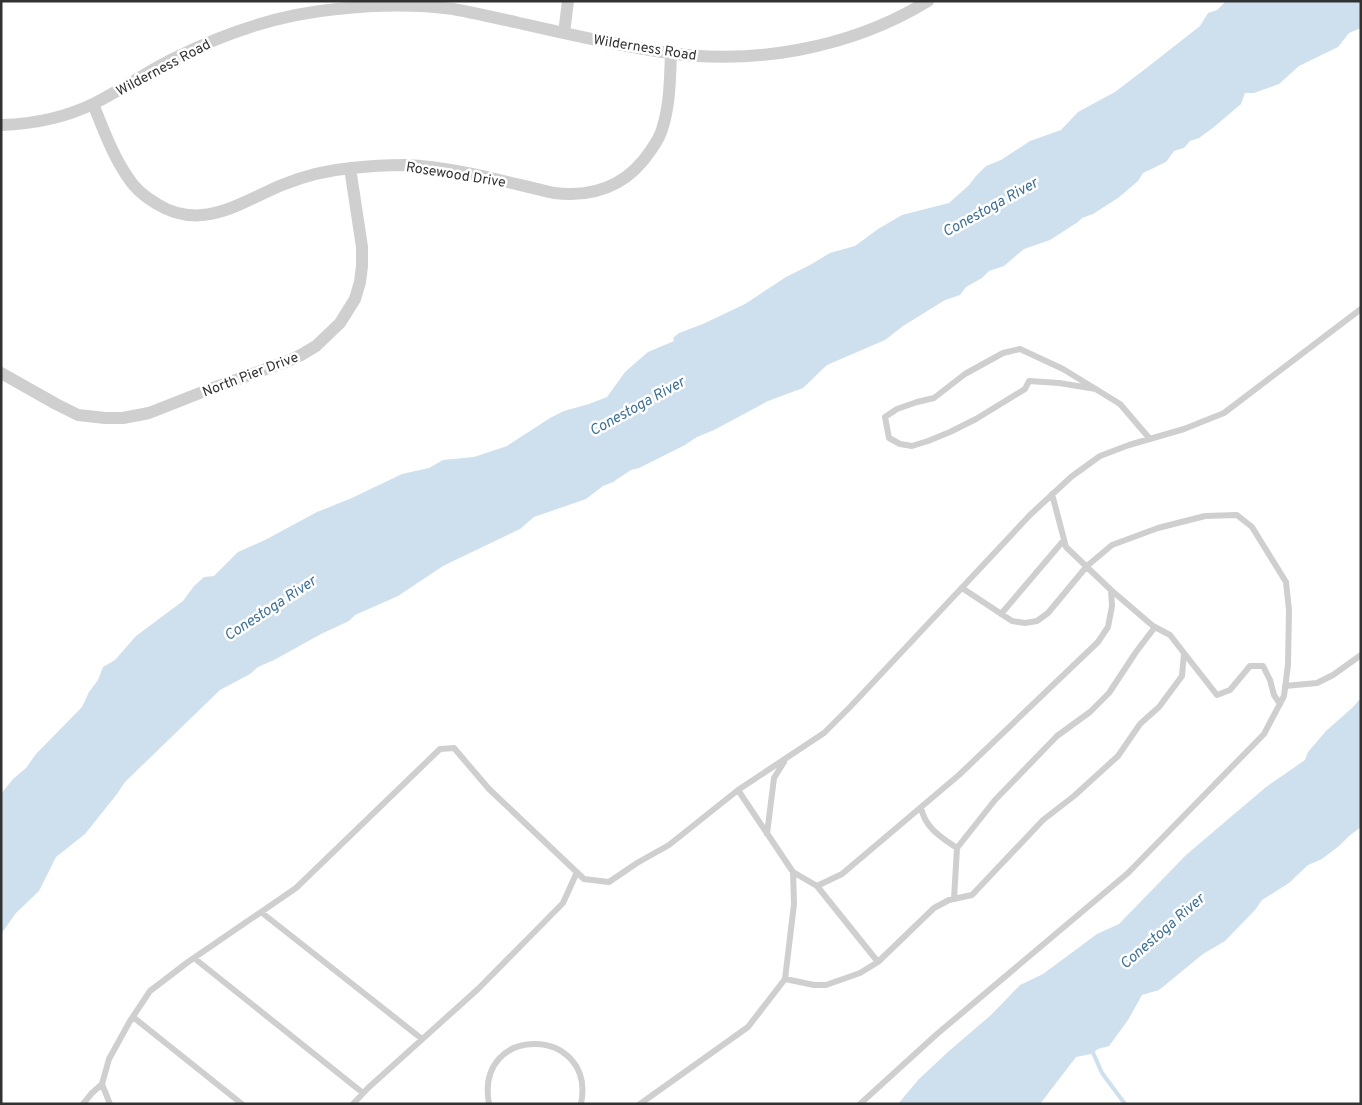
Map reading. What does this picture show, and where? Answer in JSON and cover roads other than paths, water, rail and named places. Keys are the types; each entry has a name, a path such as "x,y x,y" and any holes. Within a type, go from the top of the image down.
{"street":[{"path":"564,33 568,1"},
{"name":"Wilderness Road","path":"1,125 41,120 73,112 93,104 175,58 224,36 296,15 336,9 393,6 452,9 619,45 672,53 726,57 769,54 841,40 867,31 928,1"},
{"name":"Rosewood Drive","path":"93,104 127,177 138,190 160,206 174,212 195,216 219,212 244,203 284,184 309,176 350,168 379,165 434,168 563,194 587,194 606,188 635,171 660,135 668,105 672,53"},
{"name":"North Pier Drive","path":"1,373 56,404 78,414 106,418 123,418 149,412 301,355 316,346 340,323 355,299 360,282 362,247 350,168"}],"lane":[{"path":"83,1104 102,1084 109,1059 150,991 194,958 296,888 440,749 454,748 489,788 584,879 609,882 637,863 669,846 738,790 824,733 850,708 1030,514 1070,477 1100,456 1184,429 1224,413 1361,309"},
{"path":"1096,389 1059,383 1029,381 1025,389 976,419 950,432 912,446 900,444 889,438 885,417 897,409 934,398 966,374 1003,353 1020,349 1063,369 1096,389 1120,404 1150,439"},
{"path":"1052,494 1066,547 1111,590 1155,627 1170,635 1217,695 1230,690 1250,666 1263,666 1270,680 1274,695 1280,704"},
{"path":"860,1104 937,1034 1128,873 1264,734 1284,696 1288,665 1289,610 1286,582 1252,527 1237,515 1205,516 1158,528 1112,545 1087,566 1048,613 1036,621 1025,623 1012,621 962,588"},
{"path":"1001,614 1064,540"},
{"path":"817,886 842,874 959,775 1098,642 1108,627 1112,606 1111,590"},
{"path":"954,899 958,848 995,800 1057,736 1090,712 1109,693 1155,627"},
{"path":"785,979 814,985 826,985 860,973 878,962 934,908 950,900 972,894 1043,820 1074,796 1118,756 1140,724 1159,707 1182,676 1184,653"},
{"path":"1285,686 1317,683 1333,675 1361,654"},
{"path":"767,834 774,778 786,759"},
{"path":"738,790 793,872 817,886 878,962"},
{"path":"921,807 926,823 940,837 958,848"},
{"path":"353,1104 478,989 563,903 577,872"},
{"path":"640,1104 748,1026 785,979 794,904 793,872"},
{"path":"261,912 422,1039"},
{"path":"194,958 363,1094"},
{"path":"133,1017 242,1104"},
{"path":"489,1104 487,1090 491,1072 501,1056 517,1046 536,1043 554,1047 570,1058 580,1074 583,1092 580,1104"},
{"path":"102,1084 110,1104"}],"water":[{"name":"Conestoga River","path":"1226,1 1361,1 1361,28 1349,33 1338,47 1299,66 1279,84 1254,93 1245,93 1241,104 1214,127 1199,138 1190,141 1184,148 1174,151 1166,162 1143,173 1138,181 1118,198 1093,214 1082,218 1050,240 1024,249 1004,266 989,271 982,278 966,287 960,295 945,300 903,326 885,340 827,365 803,388 768,401 685,445 639,468 631,470 603,486 586,499 534,517 520,529 443,566 398,596 355,615 349,621 258,667 250,674 220,690 125,782 85,834 56,857 39,891 16,913 1,934 1,794 13,779 26,768 36,754 82,707 89,692 98,680 103,667 115,660 136,636 183,601 194,586 204,577 214,576 238,552 317,512 352,498 402,474 429,468 443,460 474,457 507,446 564,411 607,397 625,372 648,352 674,341 673,338 679,333 745,304 786,277 830,253 855,246 878,229 902,215 949,203 986,166 1001,160 1030,141 1061,130 1078,112 1115,92 1200,26 1208,13 1217,10"},
{"name":"Conestoga River","path":"1361,698 1361,827 1322,859 1308,865 1289,883 1262,900 1255,910 1225,941 1203,954 1159,990 1142,995 1128,1020 1109,1046 1098,1049 1091,1054 1076,1057 1040,1104 898,1104 919,1079 991,1015 1020,985 1043,974 1097,934 1119,924 1186,855 1266,787 1305,760 1308,752 1326,731"}],"waterway":[{"path":"1091,1048 1102,1073 1125,1104"}]}
